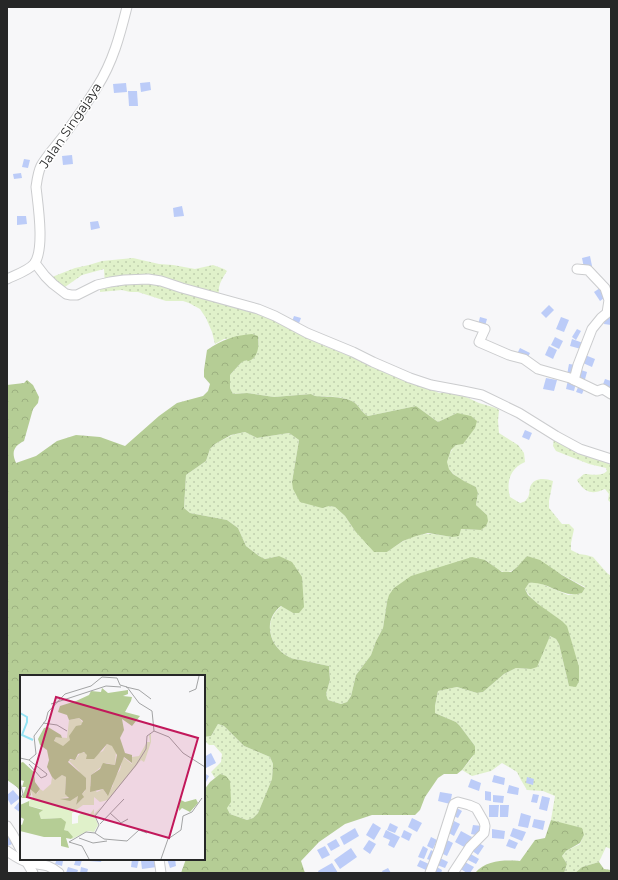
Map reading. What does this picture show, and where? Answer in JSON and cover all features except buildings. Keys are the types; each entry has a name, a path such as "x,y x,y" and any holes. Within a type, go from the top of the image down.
{"street":[{"name":"Jalan Singajaya","path":"35,263 39,253 40,239 36,182 41,167 98,86 105,73 120,37 127,7"},
{"path":"7,279 25,271 35,263 45,276 66,294 77,295 97,285 110,282 148,279 161,281 258,309 307,333 410,378 431,385 482,395 519,413 580,449 611,459"},
{"path":"574,380 578,365 592,329 607,313 610,299 605,288 588,270 577,268"},
{"path":"468,324 485,329 479,342 510,355 524,359 538,369 570,378 597,391 603,389 611,394"},
{"path":"430,873 453,806 458,802 476,808 485,826 484,833 470,847 453,873"},
{"path":"7,826 20,848"},
{"path":"7,851 20,857"},
{"path":"26,860 33,873"},
{"path":"26,860 37,865 47,865 54,868 59,873"},
{"path":"159,860 161,873"}],"green space":[{"path":"133,258 159,264 195,269 213,265 224,269 227,271 219,286 220,303 270,317 322,345 421,384 439,393 452,393 464,396 499,410 499,433 518,445 524,453 525,462 516,468 510,476 510,497 520,503 528,497 530,487 534,481 547,479 553,481 549,508 562,524 569,524 574,529 571,550 579,554 593,557 611,576 611,849 606,847 599,862 582,867 575,873 564,873 567,864 562,856 566,851 580,844 584,835 563,824 551,820 555,796 543,791 527,790 517,772 502,763 491,771 472,776 462,770 472,758 475,746 456,722 435,713 438,691 457,687 477,693 483,692 504,674 516,668 531,669 550,636 556,639 559,644 569,686 562,621 532,599 525,589 529,583 537,582 568,595 582,593 585,587 527,556 519,566 509,572 499,570 485,560 387,602 383,628 371,655 356,675 351,696 347,702 341,704 328,700 326,694 330,680 329,666 290,658 282,653 277,647 270,633 272,618 282,606 293,613 279,556 265,559 259,556 246,546 238,528 227,520 190,513 184,508 186,475 206,461 210,449 215,444 232,435 245,432 257,438 289,433 299,440 292,482 329,506 335,507 345,516 355,531 387,552 407,539 418,535 433,534 452,537 461,529 481,530 487,515 476,505 478,493 476,487 458,478 450,470 447,462 456,445 457,413 438,422 416,406 368,416 351,400 341,398 315,396 311,394 274,397 247,393 233,394 230,388 230,375 243,361 250,360 258,346 258,336 224,339 215,344 206,318 200,309 189,303 183,301 166,301 138,292 122,290 100,292 100,287 105,285 104,269 82,275 65,287 57,283 52,277 75,268 102,261"},
{"path":"252,334 258,336 258,346 254,358 249,361 247,360 242,362 230,375 230,388 233,394 247,393 274,397 311,394 315,396 346,399 355,403 368,416 416,406 438,422 457,413 471,416 477,421 475,428 463,444 456,445 451,450 447,462 449,469 453,474 476,487 478,493 476,505 487,515 488,521 486,526 481,530 461,529 459,536 452,537 428,533 416,536 403,541 387,552 374,552 355,531 345,516 335,507 329,506 322,508 300,502 293,489 292,482 299,440 289,433 257,438 245,432 231,435 215,444 210,449 206,461 186,475 184,508 190,513 227,520 238,528 246,546 259,556 265,559 279,556 292,562 302,577 304,607 299,613 293,613 281,606 271,618 270,633 277,647 282,653 289,657 329,666 330,680 326,694 328,700 341,704 347,702 351,696 356,675 371,655 383,628 389,595 394,588 411,576 472,557 485,560 502,572 511,572 527,556 540,560 585,588 582,593 568,594 536,583 529,583 525,589 528,595 538,604 567,626 579,667 579,681 576,687 569,686 559,644 556,639 550,636 537,667 531,669 516,668 504,674 483,692 477,693 457,687 438,691 435,713 456,722 460,726 475,746 475,753 457,774 444,774 438,778 425,797 420,810 415,815 372,815 345,824 319,842 301,861 305,873 181,873 186,860 205,860 205,789 210,782 220,774 226,776 230,781 231,802 227,808 230,814 247,820 253,818 258,813 272,779 273,764 270,757 244,746 224,726 218,724 211,736 205,737 205,675 20,675 20,791 7,780 7,385 24,383 27,380 33,385 39,397 38,403 33,409 24,441 14,450 16,463 36,456 57,441 76,435 100,437 125,446 159,416 177,403 203,396 208,391 210,384 204,377 207,350 218,343 239,336"},
{"path":"554,438 611,460 611,503 608,500 609,494 605,489 589,492 583,488 577,480 584,474 596,475 605,473 607,471 606,468 589,464 556,451 553,446"},
{"path":"218,724 224,726 244,746 270,757 273,764 272,779 258,813 253,818 247,820 230,814 227,808 220,774 215,778 211,772 221,762 222,754 214,745 209,745 205,741 205,737 211,736"},
{"path":"551,820 582,828 584,835 580,843 566,851 562,856 567,864 564,873 475,873 490,863 520,861 535,840 545,838"},
{"path":"599,862 604,869 611,870 611,873 575,873 582,867"}]}
